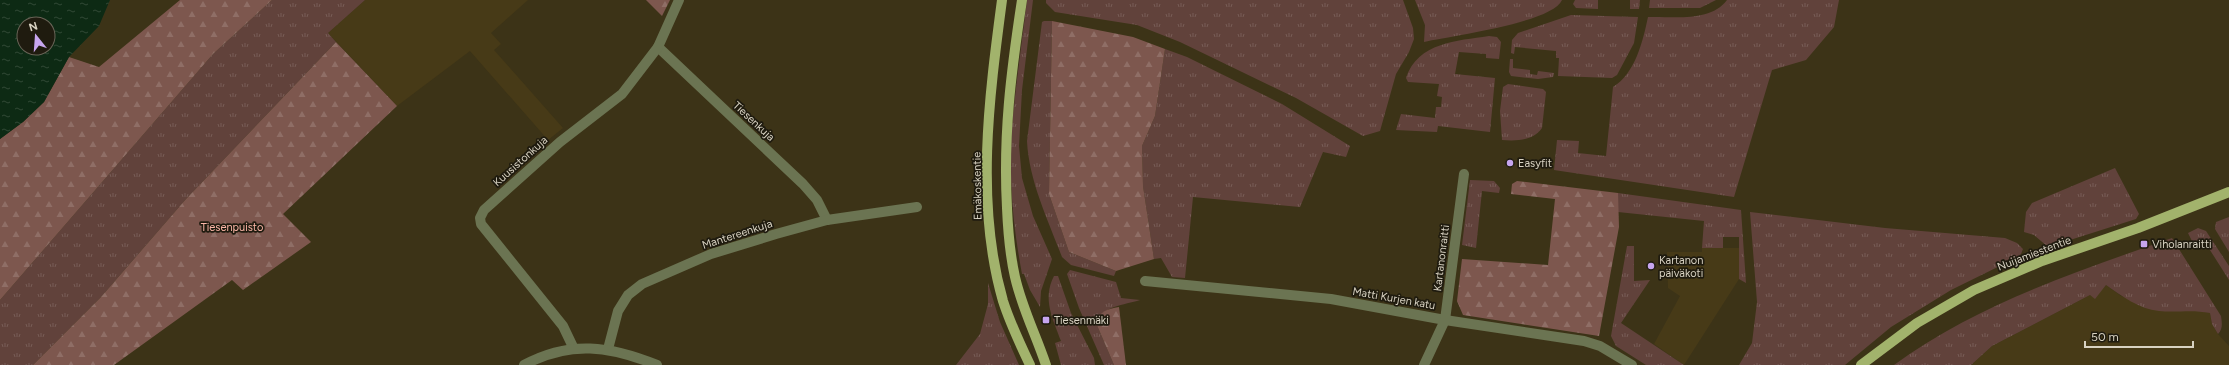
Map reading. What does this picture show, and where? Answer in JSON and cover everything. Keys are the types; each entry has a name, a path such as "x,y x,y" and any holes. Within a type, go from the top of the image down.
{"main road":[{"name":"Emäkoskentie","path":"1002,0 991,82 988,169 989,216 993,257 1003,300 1009,320 1030,365"},
{"path":"1022,0 1013,56 1006,136 1008,218 1012,258 1019,291 1046,365"},
{"name":"Nuijamiestentie","path":"1862,365 1917,323 1974,290 2042,261 2153,222 2229,192"}],"street":[{"name":"Kuusistonkuja","path":"574,349 563,326 481,224 480,218 484,210 560,142 622,94 658,47 679,0"},
{"name":"Tiesenkuja","path":"658,47 803,184 817,200 827,220"},
{"name":"Kartanonraitti","path":"1424,365 1446,320 1464,174"},
{"name":"Mantereenkuja","path":"608,349 618,311 628,295 642,284 711,254 827,220 917,207"},
{"name":"Matti Kurjen katu","path":"1145,281 1331,299 1446,320 1584,341 1600,346 1632,365"},
{"path":"524,365 548,355 574,349 608,349 630,354 657,365"}],"shaded area":[{"path":"365,0 528,0 491,33 501,44 494,50 563,128 548,140 470,51 397,106 328,33"},
{"path":"1702,248 1740,248 1739,279 1684,365 1654,344 1680,296 1668,288 1667,252 1702,252"},
{"path":"2106,285 2121,296 2174,311 2193,310 2210,313 2212,324 2218,334 2229,346 2229,365 1971,365 1992,346 2090,295 2095,298"}],"green space":[{"path":"180,0 272,0 213,54 0,300 0,139 23,122 44,102 69,57 99,67"},
{"path":"272,0 365,0 328,33 336,42 186,199 101,297 33,365 0,365 0,300 213,54"},
{"path":"646,0 670,0 662,16"},
{"path":"1027,0 1033,0 1022,90 1019,146 1022,178 1033,216 1052,259 1041,291 1040,307 1030,290 1024,274 1022,274 1016,237 1011,181 1012,125"},
{"path":"1046,0 1403,0 1413,28 1414,39 1409,52 1396,74 1380,131 1363,136 1296,98 1180,42 1137,25 1055,12 1046,3"},
{"path":"1415,0 1562,0 1554,8 1521,22 1424,42 1425,25"},
{"path":"1575,0 1598,0 1598,9 1576,8 1573,4"},
{"path":"1630,0 1640,0 1639,9 1630,9"},
{"path":"1650,0 1716,0 1700,8 1649,8"},
{"path":"1727,0 1839,0 1834,27 1806,60 1772,70 1734,197 1554,170 1557,140 1579,141 1578,153 1606,156 1613,87 1627,74 1637,56 1644,36 1648,17 1690,17 1701,15 1720,7"},
{"path":"1571,15 1638,17 1634,43 1617,75 1612,78 1558,76 1559,58 1556,58 1556,51 1515,47 1514,54 1511,53 1512,40 1518,33"},
{"path":"1052,21 1049,194 1069,252 1116,271 1114,276 1071,265 1062,257 1035,186 1031,171 1027,141 1042,22"},
{"path":"1052,21 1133,37 1165,49 1155,116 1142,146 1143,186 1154,259 1116,271 1069,252 1049,194"},
{"path":"1489,36 1497,37 1501,42 1499,59 1486,58 1486,54 1459,52 1455,74 1495,78 1490,132 1438,126 1437,132 1396,130 1401,114 1435,118 1436,107 1441,107 1442,97 1437,96 1439,84 1408,82 1406,78 1412,66 1420,57 1429,50 1440,45"},
{"name":"Tiesenpuisto","path":"336,42 397,106 283,214 311,242 243,290 232,280 114,365 33,365 101,297 186,199"},
{"path":"1165,49 1187,57 1282,104 1350,146 1346,157 1323,152 1300,207 1193,197 1185,278 1172,277 1161,258 1154,259 1143,186 1142,146 1155,116"},
{"path":"1510,59 1513,59 1513,68 1530,70 1530,74 1537,75 1538,71 1554,73 1553,77 1538,79 1511,76 1509,72"},
{"path":"1508,84 1543,89 1546,92 1542,128 1534,136 1518,140 1502,140 1500,111 1503,87"},
{"path":"2115,168 2139,214 2136,219 2048,247 2034,235 2024,232 2026,212 2032,203"},
{"path":"1470,180 1494,181 1500,188 1499,193 1482,191 1476,248 1462,245"},
{"path":"1517,181 1618,193 1619,227 1599,336 1463,315 1457,301 1462,259 1548,265 1555,199 1511,194 1512,184"},
{"path":"1618,193 1741,210 1746,283 1739,279 1739,237 1723,237 1723,248 1702,248 1704,221 1618,212"},
{"path":"1750,212 1885,228 2005,238 2017,243 2023,249 2021,254 2014,259 1951,290 1891,327 1845,365 1739,365 1752,343 1757,302"},
{"path":"2229,217 2229,252 2215,229 2216,222"},
{"path":"2198,228 2206,231 2229,266 2229,280 2203,239 2193,243 2188,233"},
{"path":"2172,238 2221,316 2222,323 2218,334 2212,324 2210,313 2196,311 2152,310 2138,305 2106,285 2095,299 2090,295 1992,346 1971,365 1894,365 1926,343 1959,324 2028,291"},
{"path":"1627,246 1634,246 1634,281 1650,280 1621,323 1684,365 1646,365 1616,346 1611,336"},
{"path":"1070,270 1116,282 1121,298 1140,300 1108,310 1099,317 1096,323 1114,365 1104,365 1079,308 1067,274"},
{"path":"1054,276 1058,276 1071,313 1094,358 1095,365 1061,365 1055,343 1061,341 1052,317 1049,301 1049,293"},
{"path":"988,283 1000,322 1019,365 956,365 980,334 988,304"},
{"path":"1119,307 1126,365 1114,365 1096,323 1104,311"}],"water":[{"path":"0,0 110,0 99,26 69,57 44,102 23,122 0,139"}],"place":[{"name":"Easyfit","path":"1510,163"},
{"name":"Viholanraitti","path":"2144,244"},
{"name":"Kartanon päiväkoti","path":"1651,266"},
{"name":"Tiesenmäki","path":"1046,320"}]}
